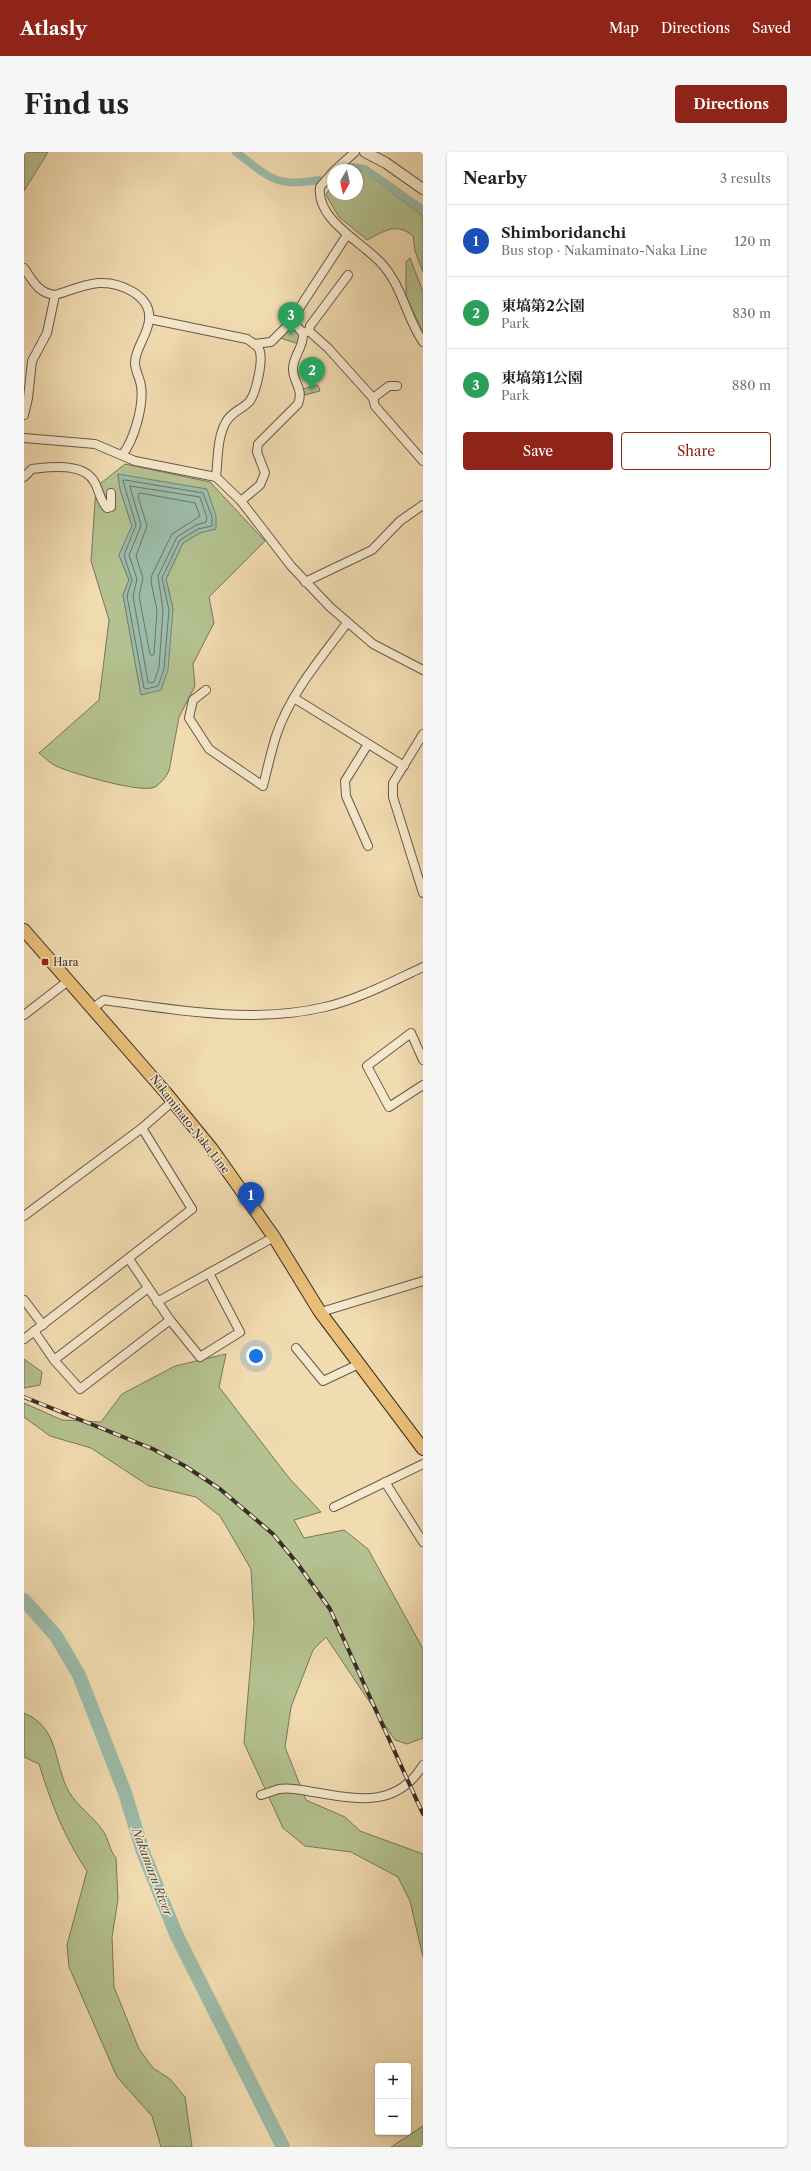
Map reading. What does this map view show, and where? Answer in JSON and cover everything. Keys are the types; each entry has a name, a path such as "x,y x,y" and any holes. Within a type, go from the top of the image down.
{"main road":[{"name":"Nakaminato-Naka Line","path":"24,930 173,1101 212,1149 274,1237 320,1312 423,1449"}],"street":[{"path":"342,164 355,152"},
{"path":"364,152 386,163 423,188"},
{"path":"327,179 320,187 320,200 330,216 347,235 368,251 390,274 413,328 423,342"},
{"path":"254,344 271,342 291,320 347,235"},
{"path":"24,268 41,291 54,295 91,285 109,284 134,292 142,298 150,319 146,334 136,356 135,364 141,385 140,405 132,441 122,455"},
{"path":"242,501 260,484 265,473 257,452 258,444 298,404 301,393 293,370 296,357 302,347 306,332 348,275"},
{"path":"24,415 28,398 32,361 47,333 54,295"},
{"path":"150,319 247,339 254,344 261,356 256,390 248,403 233,412 225,422 222,432 216,477"},
{"path":"291,320 328,348 348,373 373,398 375,406 423,461"},
{"path":"373,398 389,386 397,386"},
{"path":"24,438 94,444 135,461 216,477 242,501 277,550 305,582 347,623 374,644 423,670"},
{"path":"24,477 32,469 55,467 75,469 90,475 107,508 110,507 111,493"},
{"path":"305,582 372,550 400,521 423,505"},
{"path":"206,690 193,700 189,718 209,749 263,786 276,736 294,698 302,683 347,623"},
{"path":"294,698 404,766"},
{"path":"423,734 393,783 392,797 423,894"},
{"path":"368,744 345,781 346,796 368,846"},
{"path":"92,1008 104,1000 218,1013 266,1014 310,1011 344,1001 423,967"},
{"path":"24,1015 68,981"},
{"path":"423,1060 411,1032 367,1066 389,1107 423,1085"},
{"path":"24,1216 142,1128 173,1101"},
{"path":"24,1339 192,1209 142,1128"},
{"path":"157,1302 274,1237"},
{"path":"129,1259 170,1320 200,1357 240,1332 209,1273"},
{"path":"320,1312 423,1281"},
{"path":"54,1360 148,1288"},
{"path":"24,1300 43,1325"},
{"path":"34,1331 54,1360 80,1389 170,1320"},
{"path":"296,1348 323,1381 360,1364"},
{"path":"334,1507 423,1464"},
{"path":"385,1482 423,1542"},
{"path":"261,1795 280,1789 299,1790 360,1799 390,1795 409,1784 423,1765"}],"green space":[{"path":"24,152 48,152 24,191"},
{"path":"363,171 423,216 423,272 415,251 413,236 407,232 401,229 390,229 367,240 339,217 329,200 363,200"},
{"path":"410,258 423,292 423,333 406,296 406,262"},
{"path":"288,329 295,329 299,333 299,344 280,338"},
{"path":"318,385 320,391 305,395 303,389"},
{"path":"125,464 210,482 265,541 209,597 214,623 193,664 195,686 179,717 169,771 163,780 155,787 136,788 106,782 56,766 39,753 99,700 109,620 91,561 96,487","holes":["118,475 200,533 183,543 166,579 173,609 141,694 123,595 129,580 119,555 132,526 120,489"]},
{"path":"226,1354 219,1387 289,1478 321,1512 294,1520 304,1538 344,1530 368,1549 423,1649 423,1738 407,1744 395,1740 326,1637 313,1650 291,1707 285,1747 306,1800 345,1817 360,1831 423,1854 423,1957 410,1901 398,1877 351,1852 305,1846 283,1828 244,1743 254,1623 251,1569 220,1516 196,1497 149,1486 91,1448 50,1436 24,1417 24,1403 62,1420 101,1422 122,1394 175,1366"},
{"path":"24,1359 42,1372 40,1385 24,1388"},
{"path":"24,1713 36,1720 50,1737 69,1792 103,1831 116,1858 118,1899 112,1937 114,1987 139,2049 153,2068 170,2079 185,2097 192,2147 161,2147 152,2116 117,2077 69,1967 67,1945 87,1871 71,1845 59,1819 39,1764 24,1757"},
{"path":"423,2126 423,2147 391,2147 411,2135"}],"water":[{"path":"118,474 207,489 216,516 216,529 200,533 183,543 166,579 173,609 168,670 161,690 141,695 123,595 129,580 119,555 132,526 120,489"}],"waterway":[{"path":"236,152 265,174 273,178 292,183 319,180"},
{"path":"363,169 423,210"},
{"name":"Nakamaru River","path":"24,1600 56,1636 79,1675 125,1793 143,1852 176,1934 283,2147"}],"railway":[{"path":"24,1397 153,1449 185,1466 220,1489 273,1534 297,1563 330,1609 423,1814"}],"place":[{"name":"東塙第1公園","path":"291,335"},
{"name":"東塙第2公園","path":"312,390"},
{"name":"Hara","path":"45,962"},
{"name":"Shimboridanchi","path":"251,1215"}]}
